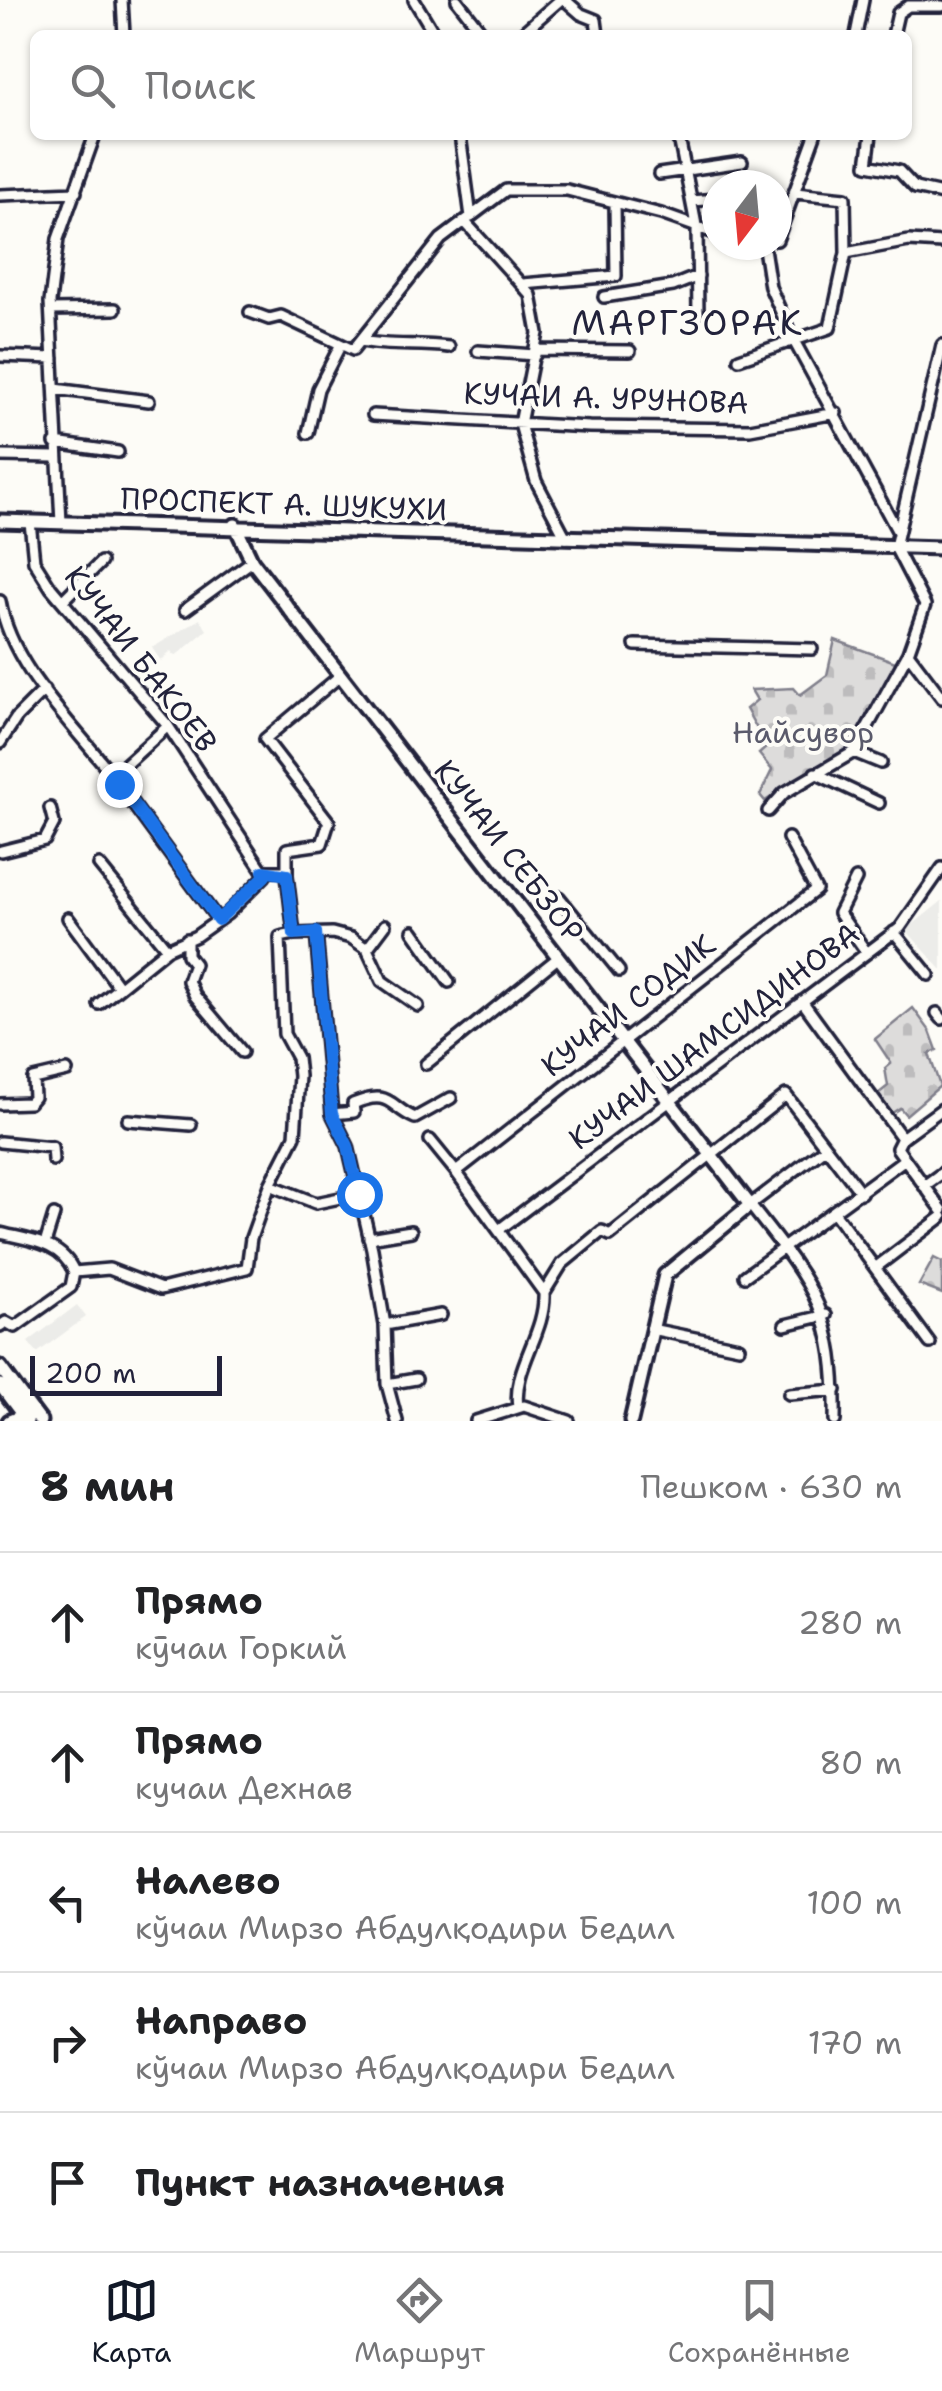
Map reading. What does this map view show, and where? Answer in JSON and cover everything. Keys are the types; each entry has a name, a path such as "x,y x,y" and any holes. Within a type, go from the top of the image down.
{"main road":[{"name":"ПРОСПЕКТ А. ШУКУХИ","path":"0,521 942,548"},
{"name":"КУЧАИ СЕБЗОР","path":"235,526 252,562 750,1205"},
{"path":"632,1421 666,1275 750,1205"},
{"path":"0,1367 31,1417"},
{"path":"0,1388 31,1417"},
{"path":"8,1421 31,1417"}],"street":[{"path":"122,0 124,30"},
{"path":"414,0 431,30"},
{"path":"457,0 480,30"},
{"path":"526,30 562,0 596,20 597,30"},
{"path":"857,30 864,0"},
{"path":"895,30 898,13 908,6 942,6"},
{"path":"61,523 51,310 58,240 93,140"},
{"path":"460,140 468,219 522,284 534,307 535,353 520,424 536,481 566,538"},
{"path":"676,140 686,170 697,230 698,317"},
{"path":"792,199 813,140"},
{"path":"870,140 867,164 898,171 915,188 942,194"},
{"path":"658,174 742,162"},
{"path":"250,312 269,319 281,316 353,350 442,239 506,190 567,190 660,214 702,231"},
{"path":"0,195 76,192"},
{"path":"739,359 830,328 846,253 845,198 795,193"},
{"path":"692,201 702,200"},
{"path":"522,284 616,276 615,203"},
{"path":"846,253 909,241 942,242"},
{"path":"766,260 770,287 793,339 898,532"},
{"path":"604,297 673,286 698,276"},
{"path":"51,310 115,308"},
{"path":"360,342 391,347 410,342 449,347"},
{"path":"768,810 815,772 854,752 908,654 925,605 895,547 942,345"},
{"path":"308,433 318,389 340,346"},
{"path":"478,351 630,351"},
{"path":"0,356 53,358"},
{"path":"54,390 149,400"},
{"name":"КУЧАИ А. УРУНОВА","path":"373,416 750,429 836,414"},
{"path":"55,443 118,452"},
{"path":"0,456 55,457"},
{"name":"КУЧАИ БАКОЕВ","path":"30,522 34,561 62,601 168,726 263,871"},
{"path":"62,601 101,562"},
{"path":"186,610 252,562"},
{"path":"0,601 5,640 109,771 116,773"},
{"path":"635,645 812,650"},
{"path":"908,654 942,698"},
{"path":"294,934 287,849 322,844 328,822 265,739 342,675"},
{"path":"0,743 16,717 44,690"},
{"path":"116,773 168,726"},
{"path":"854,752 881,763"},
{"path":"815,772 879,803"},
{"path":"116,773 119,784 218,920"},
{"path":"0,851 45,840 54,823 50,808"},
{"name":"КУЧАИ СОДИК","path":"456,1172 816,890 788,838"},
{"path":"99,865 166,948"},
{"name":"КУЧАИ ШАМСИДИНОВА","path":"500,1228 894,932 942,868"},
{"path":"99,1004 166,948 218,920 265,876 263,871 287,875"},
{"path":"856,880 839,913 867,952"},
{"path":"559,897 620,970"},
{"path":"68,918 118,986"},
{"path":"367,950 386,925"},
{"path":"316,932 332,1114 348,1146 369,1238 385,1324 387,1384 397,1421"},
{"path":"74,1272 109,1269 162,1288 246,1268 251,1238 270,1185 295,1136 299,1076 297,1058 284,1034 280,937 316,932 351,938 367,950 382,981 418,1006"},
{"path":"413,932 449,982"},
{"path":"894,932 930,975"},
{"path":"187,939 187,955 194,964 188,982 195,996 242,1052"},
{"path":"426,1064 559,957"},
{"path":"802,1002 902,1138"},
{"path":"0,1104 29,1103 34,1097 33,1079 67,1070"},
{"path":"518,1407 518,1387 538,1335 544,1293 572,1254 602,1231 610,1234 786,1095 861,1193"},
{"path":"332,1114 354,1112 353,1104 359,1101 382,1099 394,1100 415,1118 451,1098"},
{"path":"875,1268 942,1213 896,1146 942,1109"},
{"path":"128,1120 190,1124"},
{"path":"430,1140 500,1228 544,1293"},
{"path":"0,1142 52,1147 53,1160"},
{"path":"826,1146 750,1205 785,1249 826,1315 836,1390 835,1421"},
{"path":"744,1276 905,1160"},
{"path":"924,1186 942,1172"},
{"path":"270,1185 316,1203 359,1194"},
{"path":"834,1212 930,1343"},
{"path":"45,1244 54,1216"},
{"path":"369,1238 411,1231"},
{"path":"0,1233 45,1244 68,1257 74,1272 71,1288 15,1327 6,1322 0,1326"},
{"path":"385,1324 441,1314"},
{"path":"785,1325 826,1315"},
{"path":"651,1329 739,1347"},
{"path":"387,1384 416,1379"},
{"path":"788,1394 836,1390"},
{"path":"476,1421 518,1407 570,1421"}],"shaded area":[{"path":"200,619 207,630 175,656 171,651 161,661 152,648"},
{"path":"942,901 942,970 906,930"},
{"path":"77,1305 86,1317 37,1353 28,1342"}],"green space":[{"name":"Найсувор","path":"835,640 898,663 846,750 765,801 760,795 772,770 759,754 767,747 746,709 757,700 751,690 794,688 800,695 827,675"},
{"path":"913,1008 930,1031 937,1050 929,1054 940,1086 906,1115 900,1108 892,1113 878,1094 888,1086 885,1068 891,1063 875,1039"},
{"path":"934,1258 942,1262 942,1294 919,1285"}],"district":[{"name":"МАРГЗОРАК","path":"688,322"}],"route":[{"path":"119,784 218,920 265,876 263,871 283,871 287,875 294,934 316,932 332,1114 348,1146 359,1194"}]}
